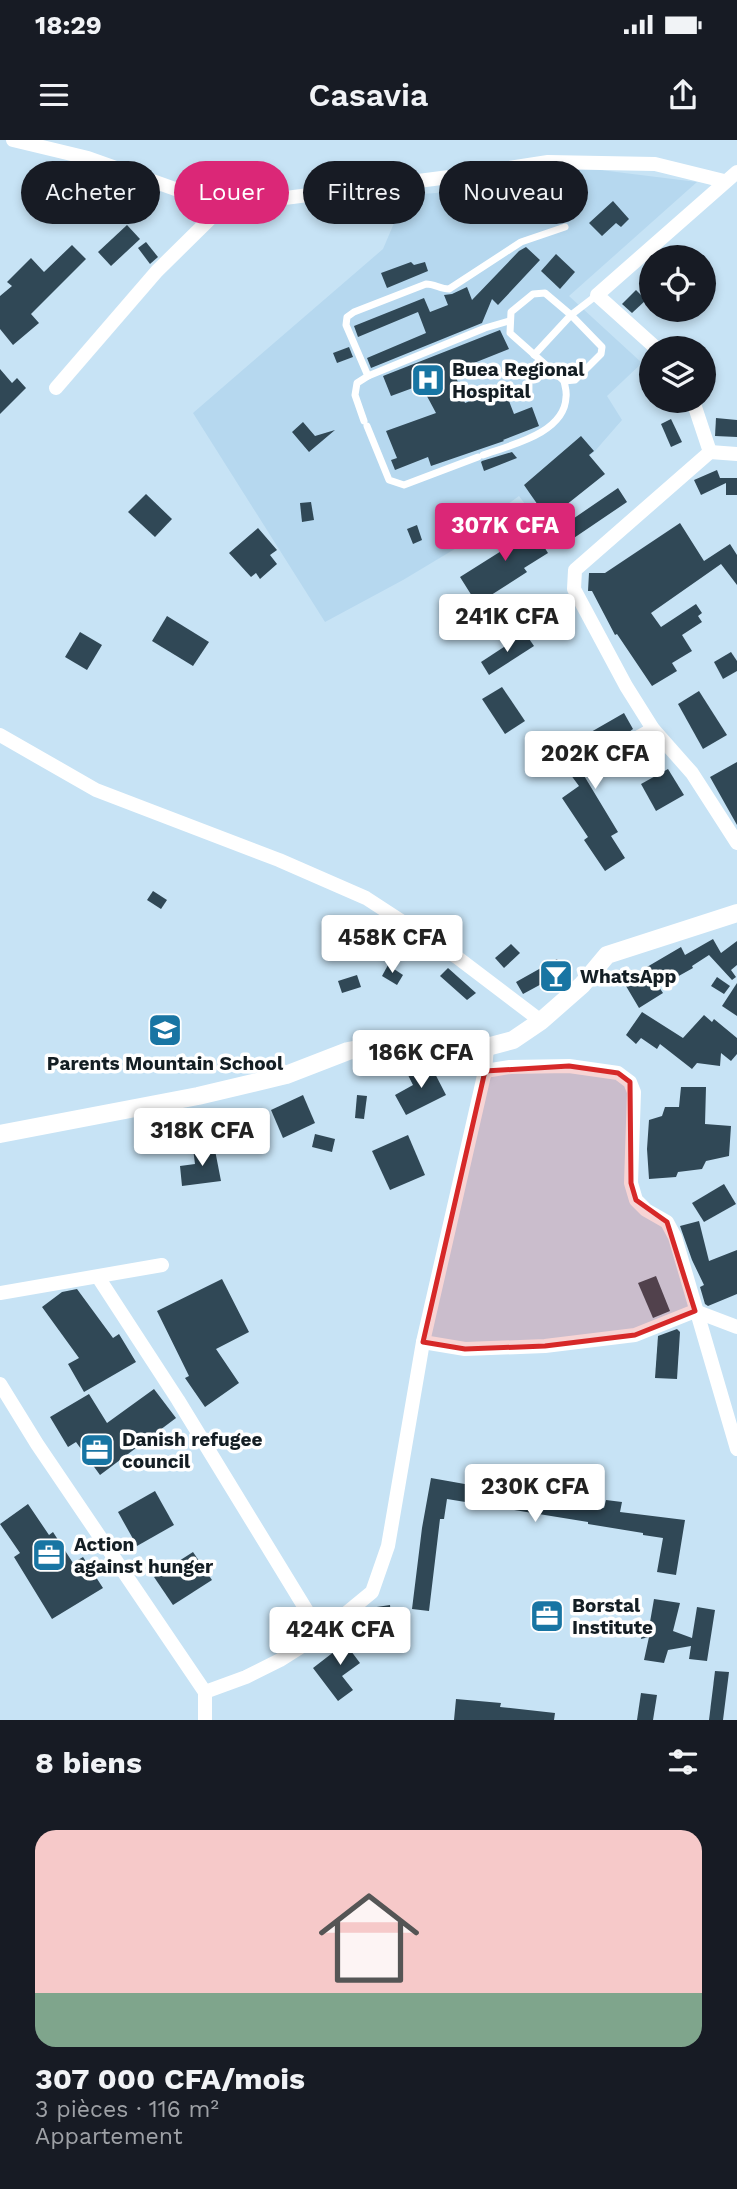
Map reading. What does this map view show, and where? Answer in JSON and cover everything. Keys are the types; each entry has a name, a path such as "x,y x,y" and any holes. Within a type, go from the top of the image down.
{"street":[{"path":"13,140 88,158 174,189"},
{"path":"289,198 548,162 654,164 724,181"},
{"path":"643,336 597,295 737,172"},
{"path":"56,388 157,271 205,224"},
{"path":"697,413 710,452"},
{"path":"737,454 710,452 575,570 573,580 574,589 626,686 653,729 692,773 737,842"},
{"path":"593,771 635,739 653,729"},
{"path":"0,734 96,790 279,860 366,898 458,958 541,1021"},
{"path":"0,1134 198,1096 286,1075 348,1051 395,1042 407,1040 487,1047 513,1040 541,1021 582,985 607,955 737,913"},
{"path":"205,1692 246,1677 280,1660 321,1634 372,1592 388,1546 423,1342 485,1071 487,1047"},
{"path":"485,1071 510,1067 569,1066 618,1073 630,1082 634,1092 631,1183 636,1200 646,1210 667,1222 675,1237 737,1449"},
{"path":"0,1293 162,1265"},
{"path":"98,1277 178,1400 321,1634"},
{"path":"423,1342 465,1349 558,1344 635,1335 695,1311 737,1327"},
{"path":"0,1384 37,1444 205,1692 205,1720"}],"lane":[{"path":"368,376 346,325 347,317 426,284 449,289 521,242 565,227"},
{"path":"509,321 485,328 368,376 358,383 355,395 388,480 404,485 541,434 562,415 566,398 564,381 510,333 511,312 533,294 545,293 602,347 601,354 575,380 564,381"},
{"path":"534,355 571,315 597,295"}],"highlighted area":[{"path":"569,1066 618,1073 630,1082 631,1183 636,1200 667,1222 695,1311 635,1335 545,1346 465,1349 423,1342 485,1071"}],"shaded area":[{"name":"Buea Regional Hospital","path":"588,168 697,182 569,296 639,360 639,366 607,396 622,420 595,451 528,508 519,496 501,509 503,520 403,580 325,622 193,413 383,249 394,224 425,224 425,194 439,193 439,224 588,224"}],"building":[{"path":"613,201 629,219 621,227 616,223 602,236 589,223"},
{"path":"127,225 140,239 111,266 98,252"},
{"path":"146,242 158,257 150,264 138,248"},
{"path":"72,245 86,259 31,314 39,323 13,345 0,329 0,296 12,286 7,282 31,258 44,272"},
{"path":"526,247 540,260 498,305 492,299 482,323 371,368 367,358 426,333 418,312 358,337 354,326 424,298 430,312 448,305 444,295 467,287 472,300"},
{"path":"556,254 575,272 560,289 541,271"},
{"path":"411,262 414,265 425,262 428,271 387,288 381,273"},
{"path":"636,290 639,293 639,306 632,313 622,304"},
{"path":"500,330 509,349 454,371 465,403 504,388 514,414 532,407 539,426 431,466 428,457 395,470 391,460 397,458 386,431 436,413 421,385 391,396 383,376"},
{"path":"349,347 353,357 337,363 333,353"},
{"path":"0,369 12,383 17,378 26,388 0,414"},
{"path":"716,418 737,420 737,437 715,436"},
{"path":"671,419 682,442 671,447 661,424"},
{"path":"303,422 315,436 335,430 309,452 292,432"},
{"path":"581,436 594,451 589,455 605,474 556,513 564,525 618,488 627,502 565,544 524,485"},
{"path":"512,452 517,458 484,471 482,461"},
{"path":"717,470 720,478 737,478 737,495 726,495 726,483 701,495 694,480"},
{"path":"146,494 172,519 155,537 128,512"},
{"path":"311,502 314,520 302,522 300,503"},
{"path":"518,506 548,553 524,568 527,572 477,604 460,577 525,536 509,512"},
{"path":"680,523 704,561 730,544 737,555 737,585 721,564 651,613 661,627 696,604 702,613 698,616 702,622 682,635 692,651 672,663 677,671 652,686 617,634 615,635 592,591 588,591 589,573 605,573"},
{"path":"417,525 422,540 413,544 407,529"},
{"path":"258,528 277,550 270,555 277,564 260,579 256,573 251,577 229,553"},
{"path":"167,616 209,642 193,666 152,641"},
{"path":"80,632 102,645 87,670 65,657"},
{"path":"525,633 534,646 489,675 481,662"},
{"path":"731,652 737,661 737,671 723,679 714,662"},
{"path":"502,687 525,721 505,734 482,699"},
{"path":"699,691 727,735 703,749 678,704"},
{"path":"624,713 633,729 580,769 618,832 611,836 625,858 605,871 584,840 588,837 562,798 579,786 559,759 586,739 584,736"},
{"path":"737,762 737,825 710,777"},
{"path":"668,769 684,795 656,811 641,784"},
{"path":"153,891 167,900 161,909 147,900"},
{"path":"713,939 721,953 737,941 737,965 731,970 736,977 732,980 709,955 692,966 693,968 659,987 663,993 639,1008 623,981 681,947 685,955"},
{"path":"511,944 520,953 504,968 495,958"},
{"path":"557,959 563,970 559,973 563,982 551,988 547,981 523,994 516,982"},
{"path":"388,965 403,975 397,985 382,976"},
{"path":"448,968 476,993 467,1000 440,976"},
{"path":"357,975 361,987 342,993 338,981"},
{"path":"717,977 730,986 724,994 711,986"},
{"path":"737,983 737,1016 722,1006"},
{"path":"642,1012 683,1038 704,1015 712,1022 714,1019 737,1038 737,1054 731,1061 721,1053 720,1066 697,1063 692,1069 660,1044 657,1049 641,1038 636,1044 626,1035"},
{"path":"430,1064 446,1095 406,1115 395,1095 413,1085 408,1075"},
{"path":"681,1087 706,1087 705,1124 731,1126 729,1156 706,1161 702,1169 678,1172 676,1177 649,1179 649,1120 662,1116 665,1107 679,1107"},
{"path":"303,1095 315,1123 283,1138 271,1110"},
{"path":"357,1095 367,1096 364,1119 355,1118"},
{"path":"315,1134 335,1139 332,1152 312,1147"},
{"path":"408,1135 425,1175 390,1190 372,1151"},
{"path":"214,1145 221,1181 182,1186 180,1166 195,1164 193,1148"},
{"path":"724,1184 736,1204 704,1222 692,1203"},
{"path":"699,1221 709,1261 737,1250 737,1294 708,1306 700,1287 704,1285 680,1226"},
{"path":"656,1276 670,1311 653,1318 638,1283"},
{"path":"222,1279 249,1332 216,1349 239,1383 205,1407 185,1378 189,1376 157,1311"},
{"path":"77,1289 113,1338 119,1334 136,1362 84,1392 68,1364 79,1358 42,1307 62,1292"},
{"path":"677,1329 680,1332 677,1379 655,1378 658,1336"},
{"path":"154,1389 176,1418 100,1475 76,1442 68,1447 50,1417 89,1394 107,1423"},
{"path":"431,1478 504,1491 505,1481 520,1483 518,1494 552,1499 554,1489 571,1492 569,1501 604,1508 606,1500 622,1502 620,1512 685,1520 676,1575 657,1572 663,1538 588,1522 447,1499 444,1519 440,1519 429,1611 412,1609"},
{"path":"155,1491 174,1525 137,1546 118,1512"},
{"path":"28,1504 49,1535 53,1532 73,1563 83,1557 103,1588 52,1619 14,1557 20,1553 0,1524"},
{"path":"193,1552 212,1580 173,1605 154,1577"},
{"path":"654,1599 680,1603 673,1631 692,1638 697,1607 715,1610 707,1661 689,1659 691,1646 668,1650 664,1663 644,1660 649,1637 641,1639 642,1622 650,1622"},
{"path":"390,1605 393,1633 373,1636 370,1608"},
{"path":"358,1630 365,1637 351,1651 360,1663 342,1676 353,1690 338,1701 313,1668"},
{"path":"715,1671 729,1672 723,1720 709,1720"},
{"path":"641,1693 657,1695 653,1720 637,1720"},
{"path":"456,1699 501,1703 500,1707 555,1713 554,1720 454,1720"}],"place":[{"name":"Buea Regional Hospital","path":"428,380"},
{"name":"WhatsApp","path":"556,976"},
{"name":"Parents Mountain School","path":"165,1030"},
{"name":"Danish refugee council","path":"97,1450"},
{"name":"Action against hunger","path":"49,1555"},
{"name":"Borstal Institute","path":"547,1616"}]}
